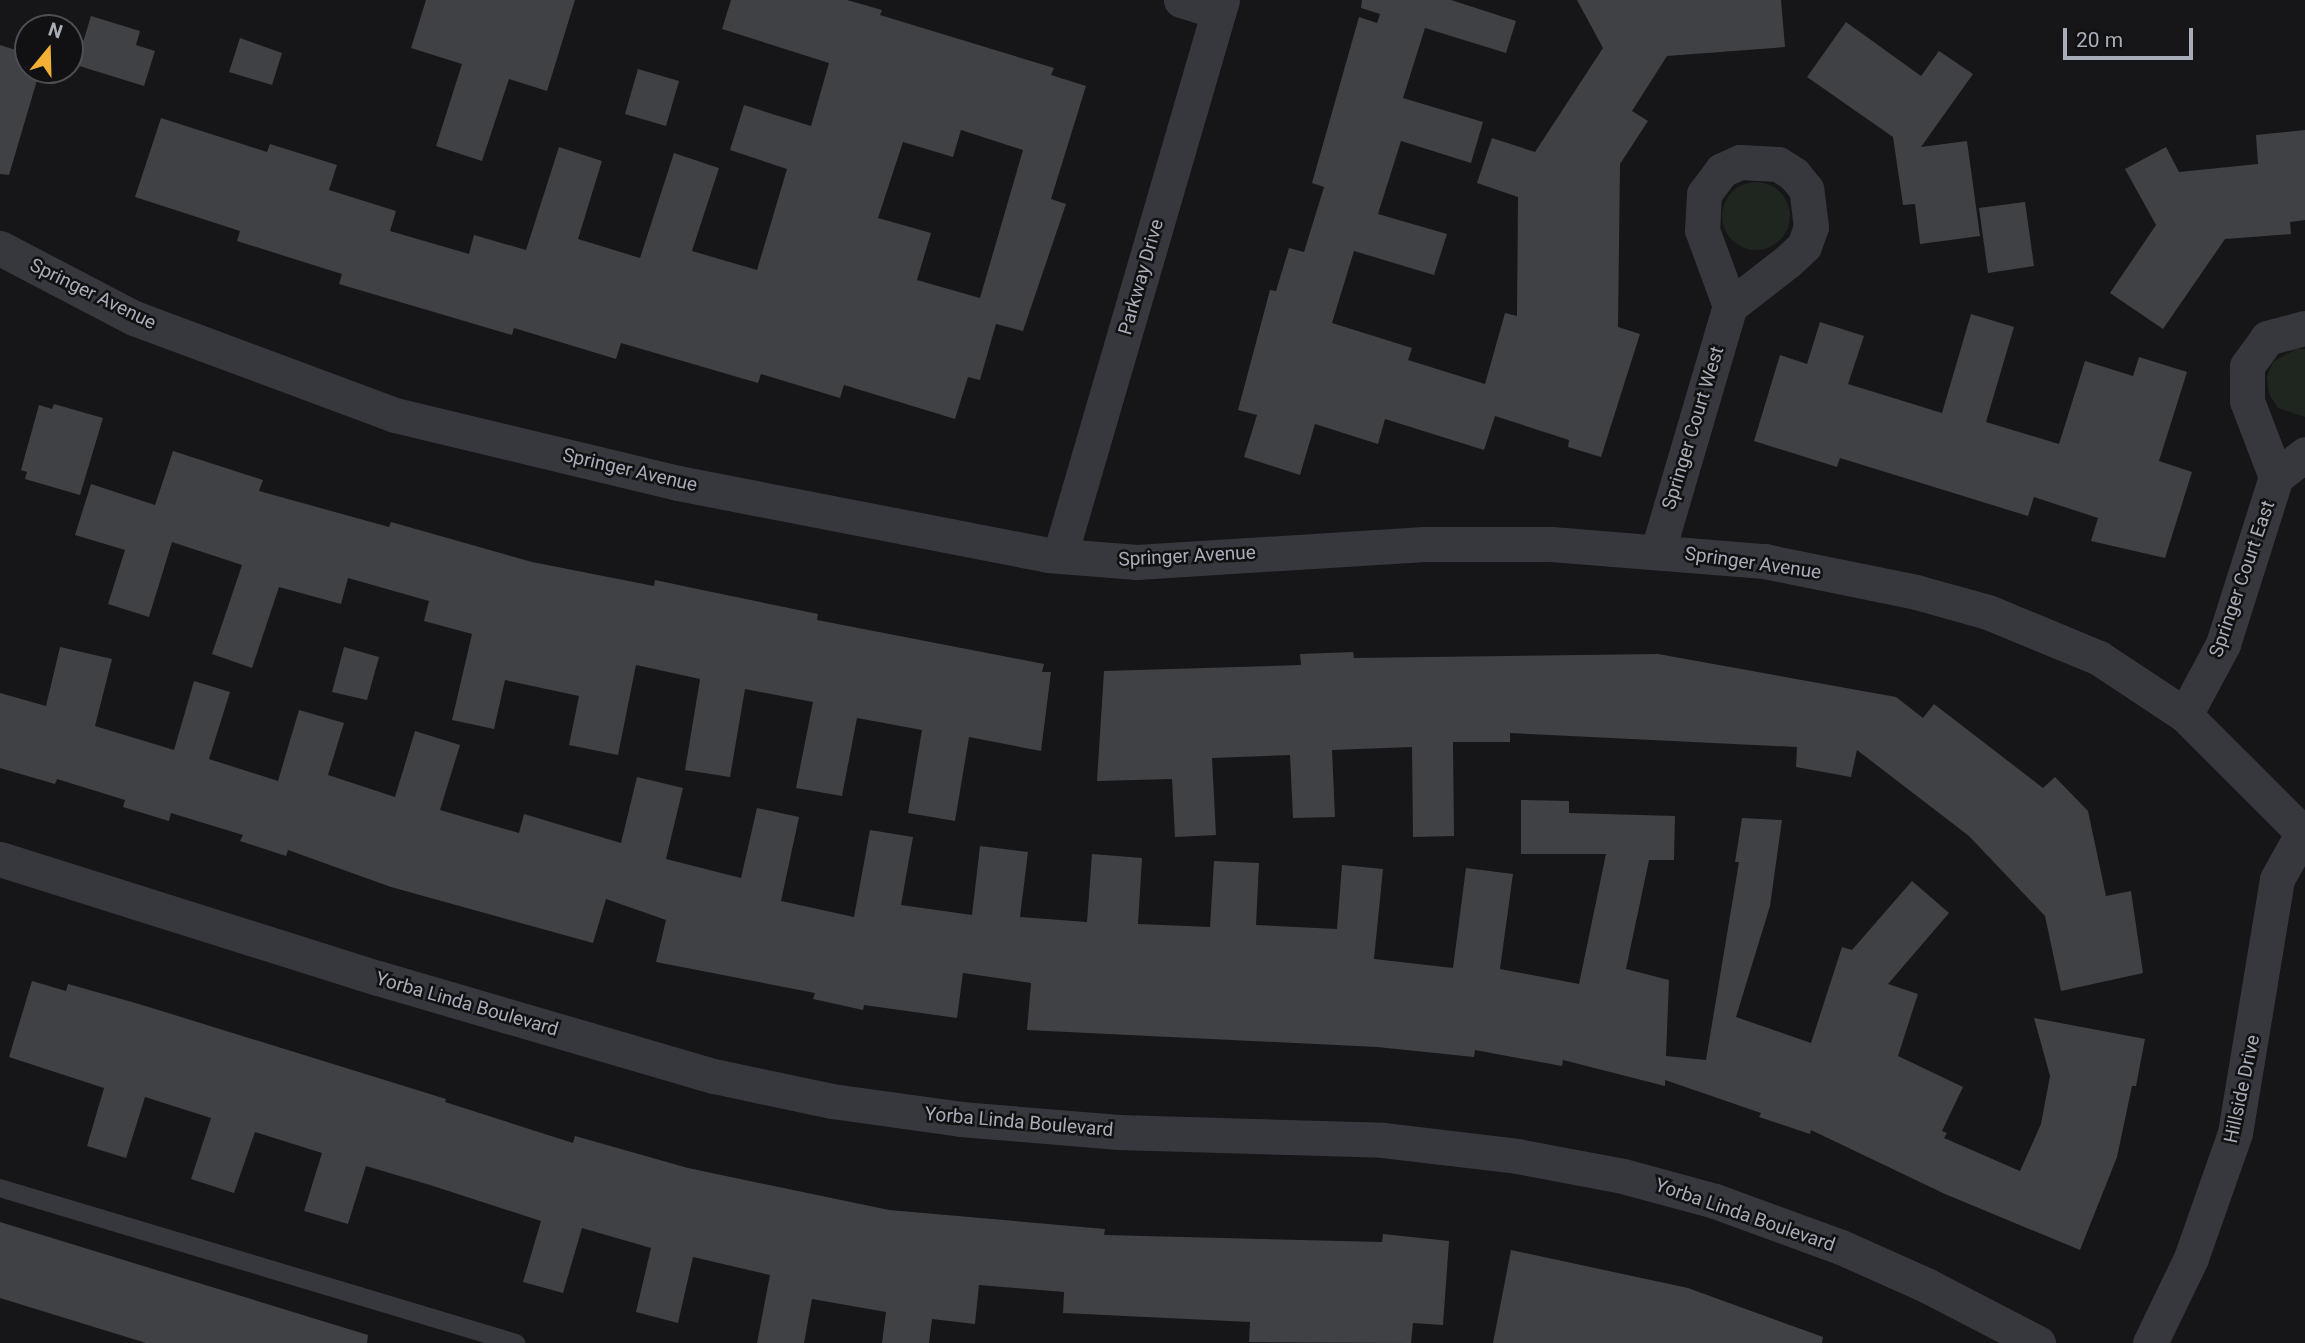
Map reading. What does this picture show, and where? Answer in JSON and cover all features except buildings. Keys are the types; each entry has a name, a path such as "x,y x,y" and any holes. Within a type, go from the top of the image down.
{"street":[{"path":"1181,0 1220,6"},
{"name":"Parkway Drive","path":"1060,555 1220,6"},
{"name":"Springer Avenue","path":"0,248 134,318 395,415 678,482 1060,555 1137,562 1424,544 1658,550 1810,570 1988,612 2099,658 2185,715 2303,830"},
{"name":"Springer Court West","path":"1658,550 1730,306"},
{"name":"Springer Court East","path":"2276,477 2247,401 2247,366 2267,338 2305,328"},
{"name":"Springer Court East","path":"2185,715 2223,644 2276,477 2305,454"},
{"name":"Hillside Drive","path":"2150,1343 2191,1258 2235,1133 2277,879 2303,830"},
{"name":"Yorba Linda Boulevard","path":"0,859 378,978 675,1065 832,1101 961,1119 1118,1132 1383,1140 1517,1156 1623,1175 1715,1201 1841,1247 1928,1286 2038,1343"}],"lane":[{"path":"0,1188 516,1343"}],"shaded area":[{"path":"1749,182 1763,182 1775,187 1785,197 1790,216 1785,235 1775,245 1763,250 1749,250 1737,245 1727,235 1722,223 1722,209 1727,197 1737,187"},
{"path":"2297,348 2305,349 2305,417 2278,408 2269,394 2267,376 2273,362"}]}
